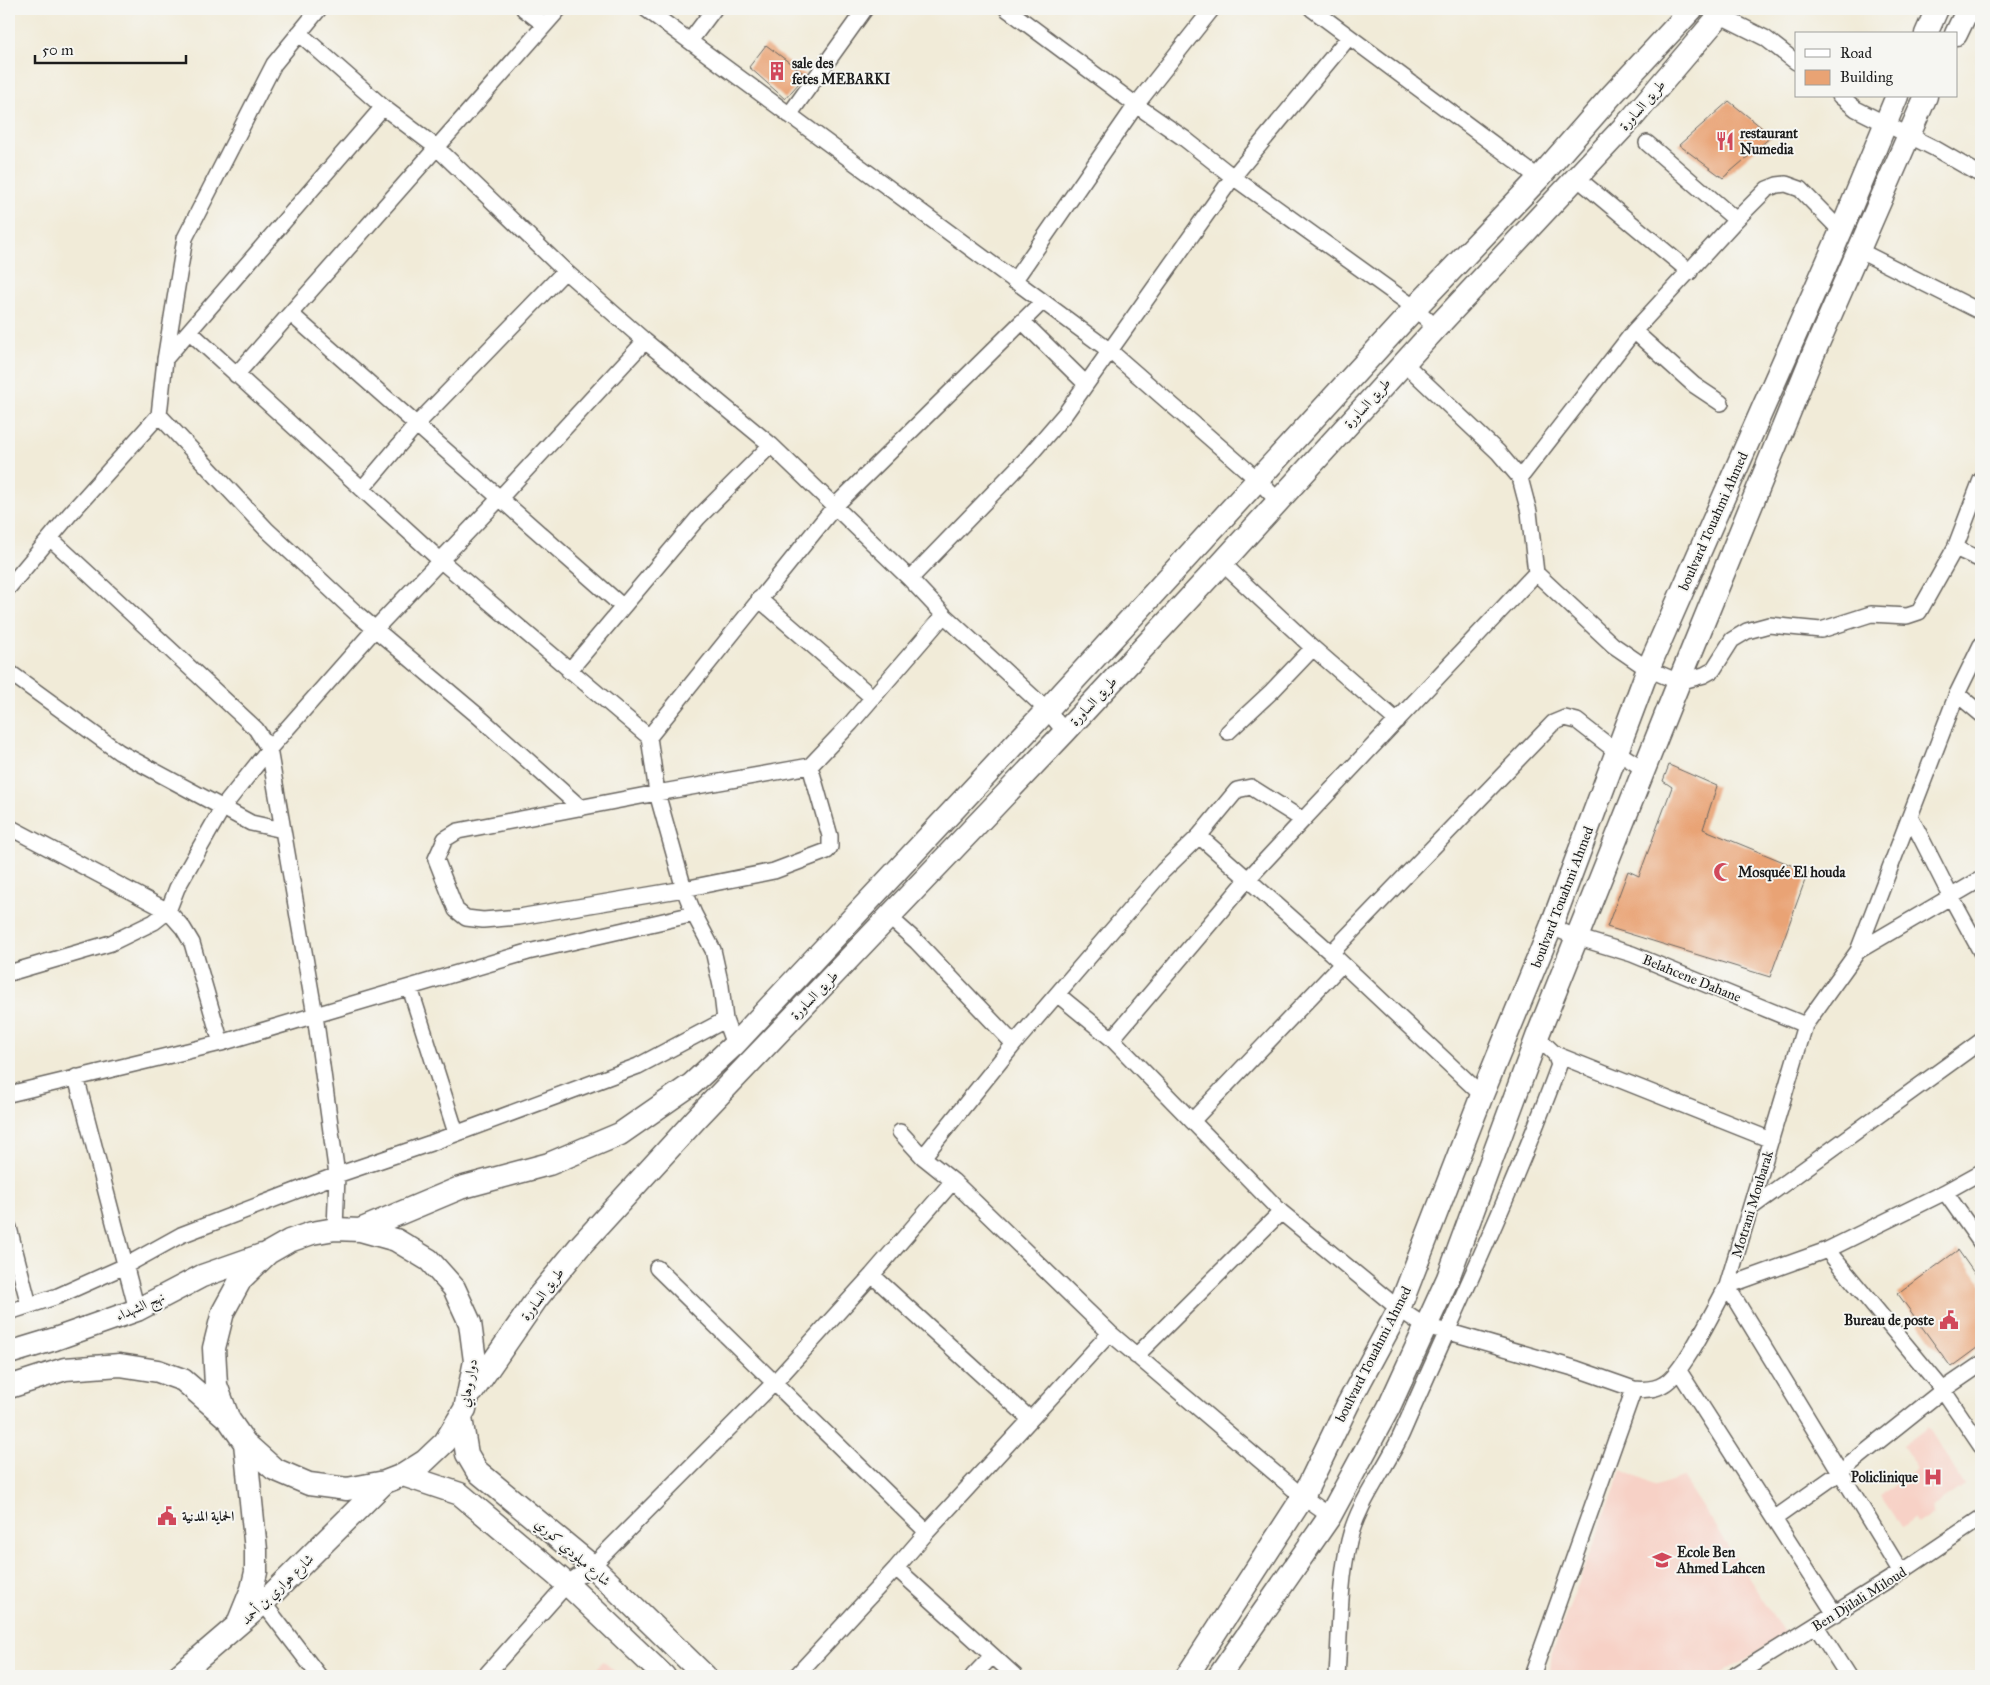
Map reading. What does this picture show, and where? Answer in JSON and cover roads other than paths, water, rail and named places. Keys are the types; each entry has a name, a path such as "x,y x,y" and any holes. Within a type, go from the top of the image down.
{"main road":[{"name":"طريق الساورة","path":"360,1230 460,1188 550,1164 620,1134 692,1084 734,1045 1047,710 1415,308 1539,178 1611,96 1692,9"},
{"path":"1927,32 1937,9"},
{"path":"1957,32 1968,9"},
{"name":"طريق الساورة","path":"465,1408 538,1297 579,1247 696,1119 1065,732 1222,564 1436,328 1633,117 1722,12"},
{"path":"1611,96 1633,117"},
{"name":"boulvard Touahmi Ahmed","path":"1187,1676 1303,1497 1348,1404 1399,1309 1482,1095 1551,927 1648,669 1841,231 1896,98"},
{"name":"boulvard Touahmi Ahmed","path":"1220,1676 1330,1516 1389,1407 1436,1329 1448,1278 1537,1036 1576,937 1809,364 1925,98"},
{"name":"دوار وهابي","path":"336,1229 360,1230 396,1240 429,1260 454,1288 470,1323 475,1361 465,1408 445,1442 425,1461 394,1479 347,1489 309,1484 274,1469 245,1443 229,1420 216,1385 214,1348 222,1312 241,1279 268,1253 289,1241 336,1229"},
{"name":"نهج الشهداء","path":"9,1353 137,1310 202,1276 268,1253"},
{"path":"9,1387 65,1369 120,1364 158,1371 183,1380 229,1420"},
{"name":"شارع ميلودي كوري","path":"465,1408 467,1454 477,1471 592,1566 705,1676"},
{"name":"شارع هواري بن أحمد","path":"245,1443 256,1550 257,1596"},
{"name":"شارع ميلودي كوري","path":"394,1479 460,1494 567,1584 664,1676"},
{"name":"شارع هواري بن أحمد","path":"178,1676 237,1627 257,1596 394,1479"}],"street":[{"path":"9,587 159,415 164,360 185,238 274,64 318,9"},
{"path":"524,9 545,25"},
{"path":"236,375 559,9"},
{"path":"646,9 1110,351 1258,480 1278,501"},
{"path":"690,41 714,9"},
{"path":"789,115 865,9"},
{"path":"1014,281 1136,104 1212,9"},
{"path":"1312,9 1539,178"},
{"path":"1013,10 1185,139 1232,177 1415,308 1436,328"},
{"path":"1722,12 1765,38 1795,61"},
{"path":"299,33 383,107 436,147 565,271 644,341 771,445 944,614 1047,710 1065,732"},
{"path":"910,579 1027,458 1065,414 1232,177 1349,37"},
{"path":"1843,98 1884,124 1981,175"},
{"path":"164,360 383,107"},
{"path":"1647,143 1736,220"},
{"path":"1576,177 1690,272"},
{"path":"1520,478 1634,332 1736,220 1767,189 1786,184 1800,190 1841,231"},
{"path":"1858,250 1981,312"},
{"path":"362,489 416,426 565,271"},
{"path":"649,737 835,506 1042,302"},
{"path":"291,314 622,606"},
{"path":"1023,322 1086,384"},
{"path":"189,332 440,560 649,737 657,794 684,889 715,958 725,1020 734,1045"},
{"path":"1634,332 1694,385 1721,403"},
{"path":"9,973 110,943 154,922 168,911 177,888 222,807 269,749 375,629 499,499 644,341"},
{"path":"1404,363 1485,440 1520,478 1529,512 1536,573 1614,645 1648,669 1679,682 1704,675 1713,670 1732,640 1747,631 1768,625 1821,630 1870,614 1907,616 1919,612 1955,548 1981,480"},
{"path":"159,415 266,528 375,629 477,715 581,808"},
{"path":"569,671 698,518 771,445"},
{"path":"50,538 256,729 269,749 300,918 315,1015 337,1174 336,1229"},
{"path":"1955,548 1981,560"},
{"path":"1222,564 1313,648 1397,721"},
{"path":"1112,1038 1248,880 1536,573"},
{"path":"759,599 872,697"},
{"path":"810,766 830,836 830,847 827,851 774,871 684,889 501,919 483,920 466,918 456,910 436,859 445,839 458,831 810,766 944,614"},
{"path":"1858,951 1957,694 1981,644"},
{"path":"1228,732 1272,691 1313,648"},
{"path":"9,672 118,752 251,823 283,830"},
{"path":"1957,694 1981,714"},
{"path":"1192,1121 1336,959 1553,723 1565,718 1577,721 1644,769"},
{"path":"923,1157 1014,1044 1163,871 1199,836 1237,790 1245,787 1257,789 1304,820"},
{"path":"1910,816 1981,952"},
{"path":"9,827 168,911 184,928 192,942 220,1043"},
{"path":"1199,836 1336,959 1482,1095"},
{"name":"Motrani Moubarak","path":"1679,1371 1727,1286 1805,1025 1858,951 1981,879"},
{"path":"9,1094 220,1043 528,952 694,914"},
{"path":"888,916 916,942 1014,1044"},
{"name":"Belahcene Dahane","path":"1551,927 1576,937 1632,954 1805,1025"},
{"path":"410,988 456,1133"},
{"path":"1057,994 1112,1038 1281,1212 1399,1309 1436,1329 1577,1369 1634,1389 1656,1388 1666,1384 1679,1371 1835,1614"},
{"path":"9,1312 58,1296 125,1266 181,1235 337,1174 456,1133 638,1066 725,1020"},
{"path":"1537,1036 1555,1054 1771,1140"},
{"path":"1752,1207 1861,1126 1981,1042"},
{"path":"1337,1676 1343,1582 1349,1542 1356,1518 1397,1442 1436,1329 1515,1178 1559,1065 1555,1054"},
{"path":"76,1078 137,1310"},
{"path":"900,1132 923,1157 953,1181 1110,1333 1303,1497 1330,1516"},
{"path":"1901,1572 1839,1473 1727,1286 1827,1250 1945,1192 1981,1172"},
{"path":"485,1676 567,1584 592,1566 775,1382 872,1275 953,1181"},
{"path":"1945,1192 1981,1243"},
{"path":"1136,1356 1281,1212"},
{"path":"9,1228 29,1306"},
{"path":"1827,1250 1943,1390 1981,1446"},
{"path":"658,1268 928,1532"},
{"path":"872,1275 1030,1419"},
{"path":"796,1676 1110,1333"},
{"path":"1774,1519 1839,1473 1943,1390 1981,1364"},
{"path":"1532,1676 1634,1389"},
{"name":"Ben Djilali Miloud","path":"1734,1676 1901,1572 1981,1518"},
{"path":"896,1568 1015,1676"},
{"path":"257,1596 320,1676"},
{"path":"1816,1626 1848,1676"},
{"path":"973,1676 992,1656"}],"place":[{"name":"sale des fetes MEBARKI","path":"777,71"},
{"name":"restaurant Numedia","path":"1725,141"},
{"name":"Mosquée El houda","path":"1723,872"},
{"name":"Bureau de poste","path":"1949,1320"},
{"name":"Policlinique","path":"1933,1477"},
{"name":"الحماية المدنية","path":"167,1516"},
{"name":"Ecole Ben Ahmed Lahcen","path":"1662,1560"}]}
